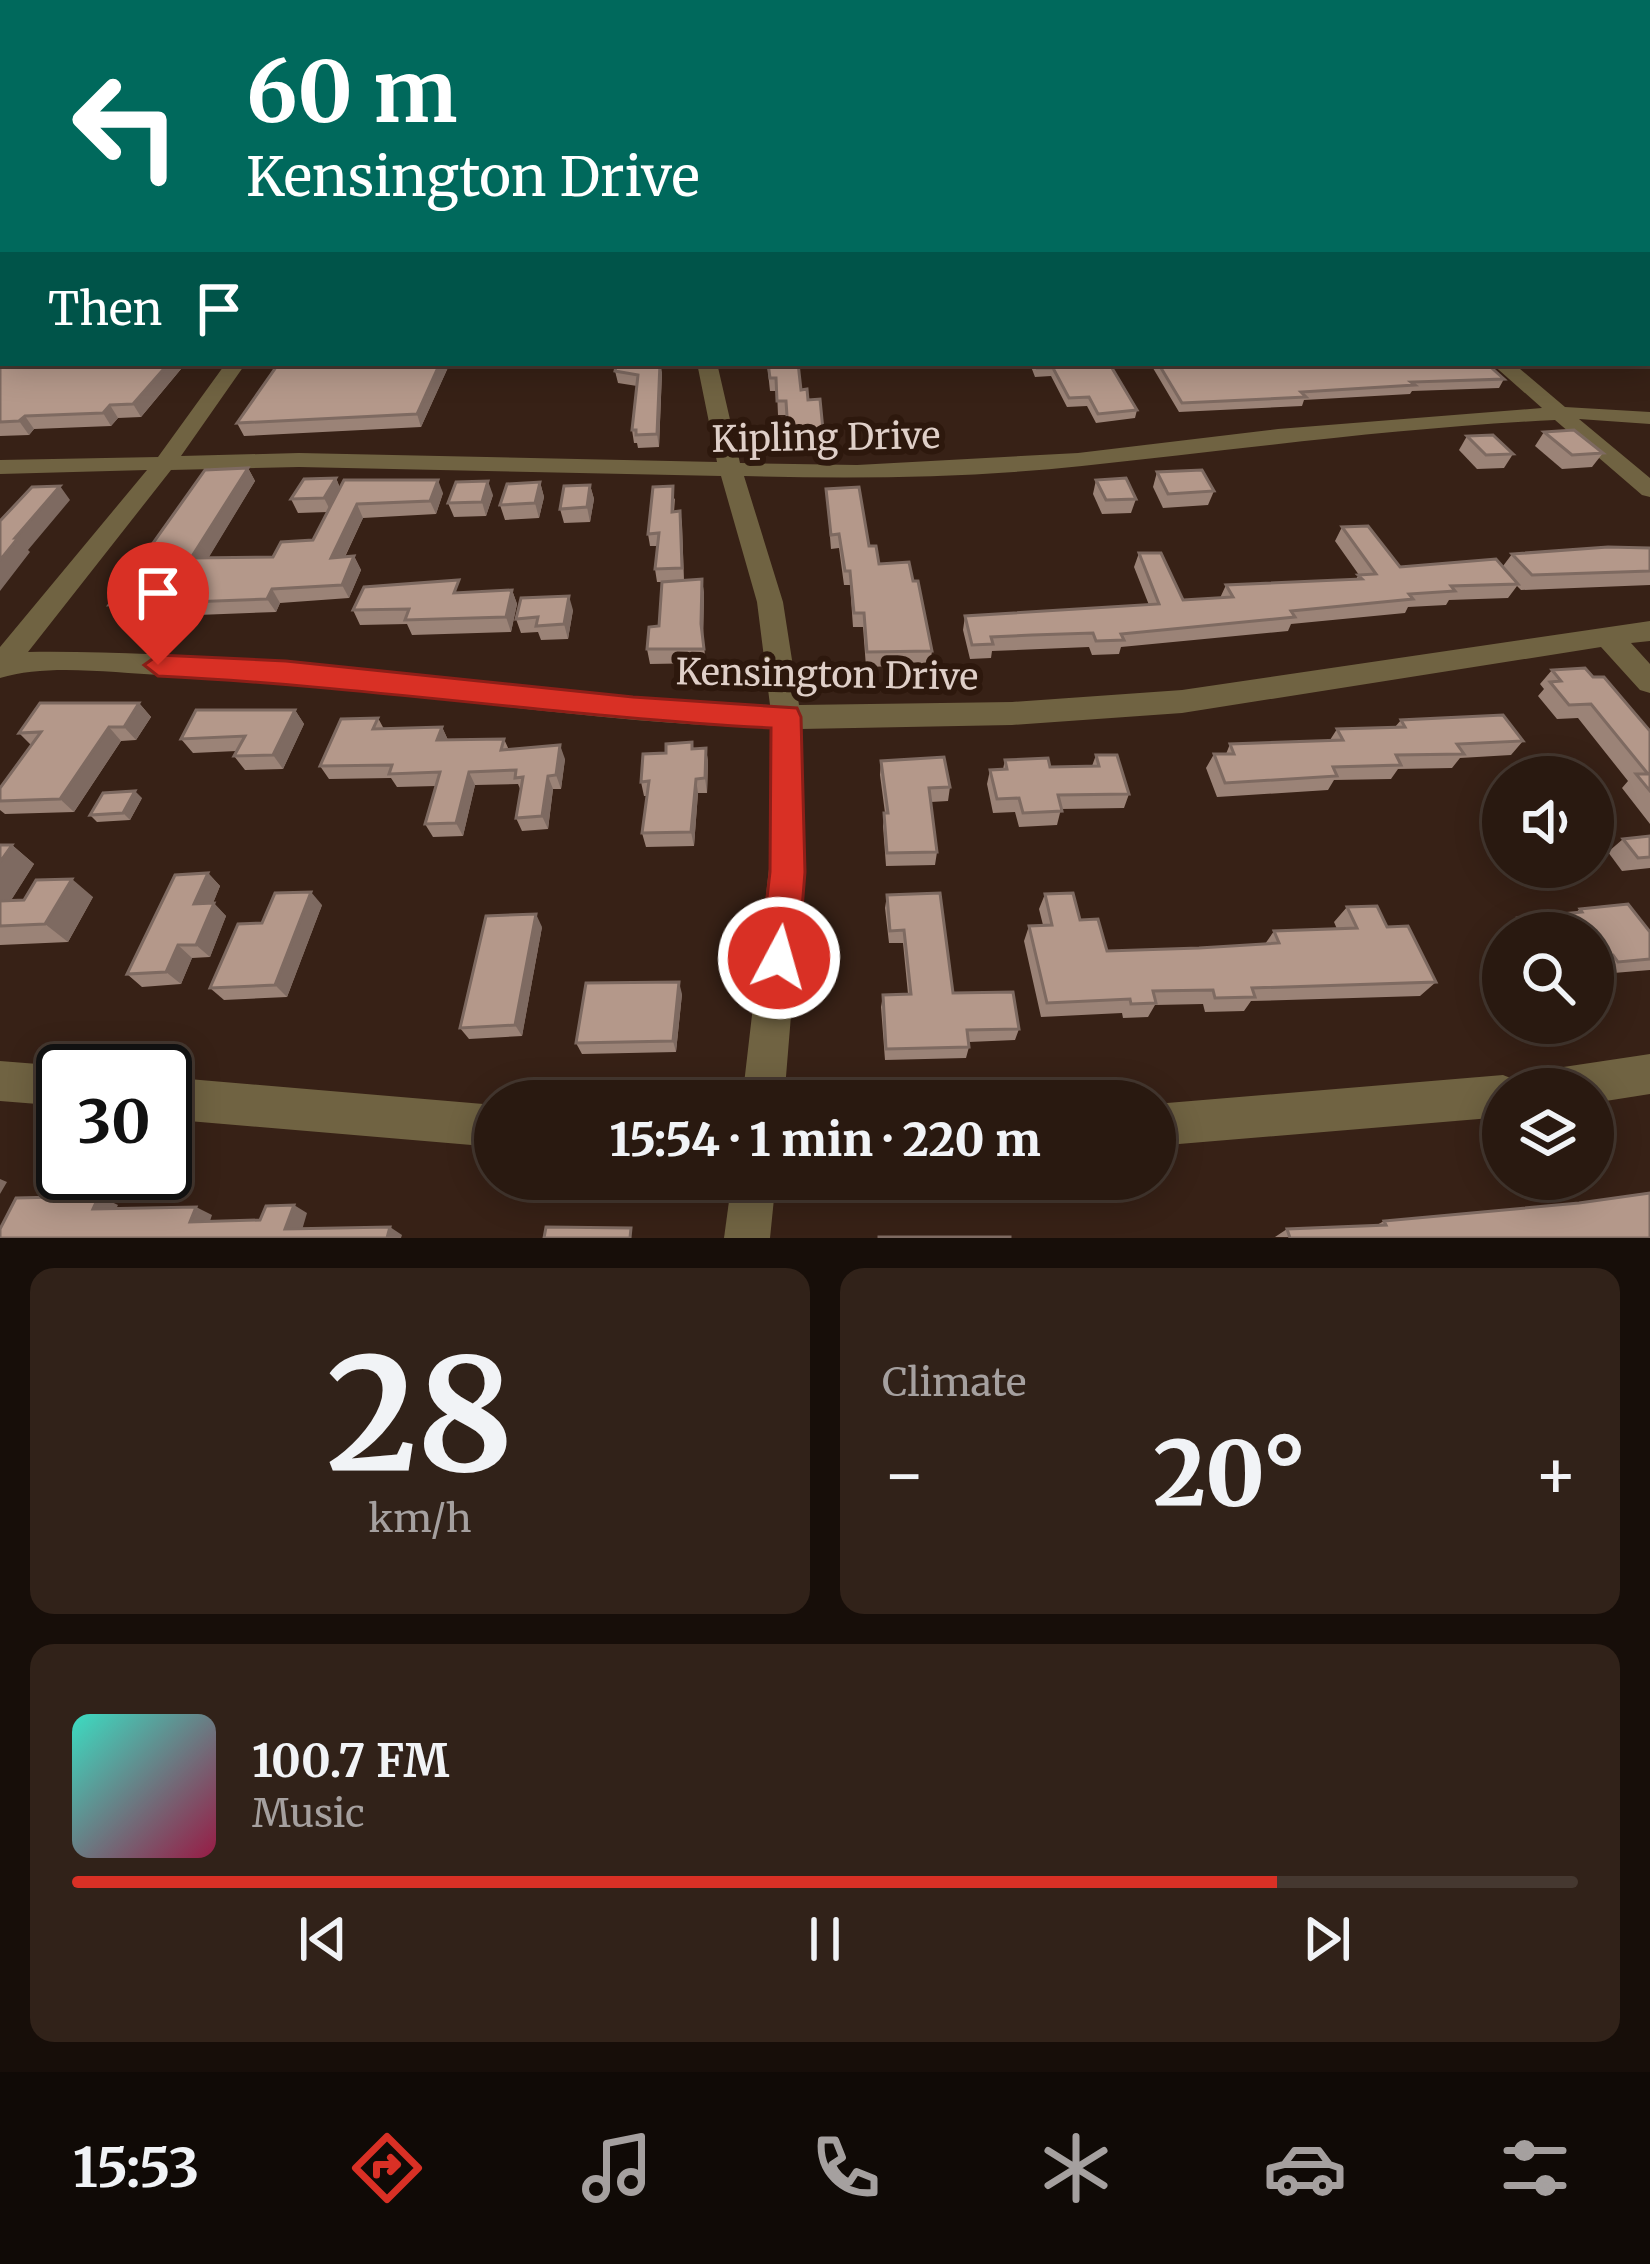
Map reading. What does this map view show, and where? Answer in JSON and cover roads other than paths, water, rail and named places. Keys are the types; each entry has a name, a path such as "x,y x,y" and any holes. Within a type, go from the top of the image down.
{"street":[{"path":"1,664 166,461 234,366"},
{"path":"708,366 730,473 773,618 786,717 787,872 765,1080"},
{"path":"1505,366 1650,490"},
{"name":"Kipling Drive","path":"0,467 406,461 730,473 1004,466 1355,428 1561,414 1650,418"},
{"name":"Kensington Drive","path":"1,664 73,661 286,672 633,709 786,717 1018,714 1174,703 1650,631"},
{"path":"1608,637 1650,682"},
{"path":"1614,1079 1650,1074"},
{"path":"0,1081 36,1084"},
{"path":"1176,1123 1482,1098"},
{"path":"192,1100 474,1124"},
{"path":"747,1238 752,1200"}]}
